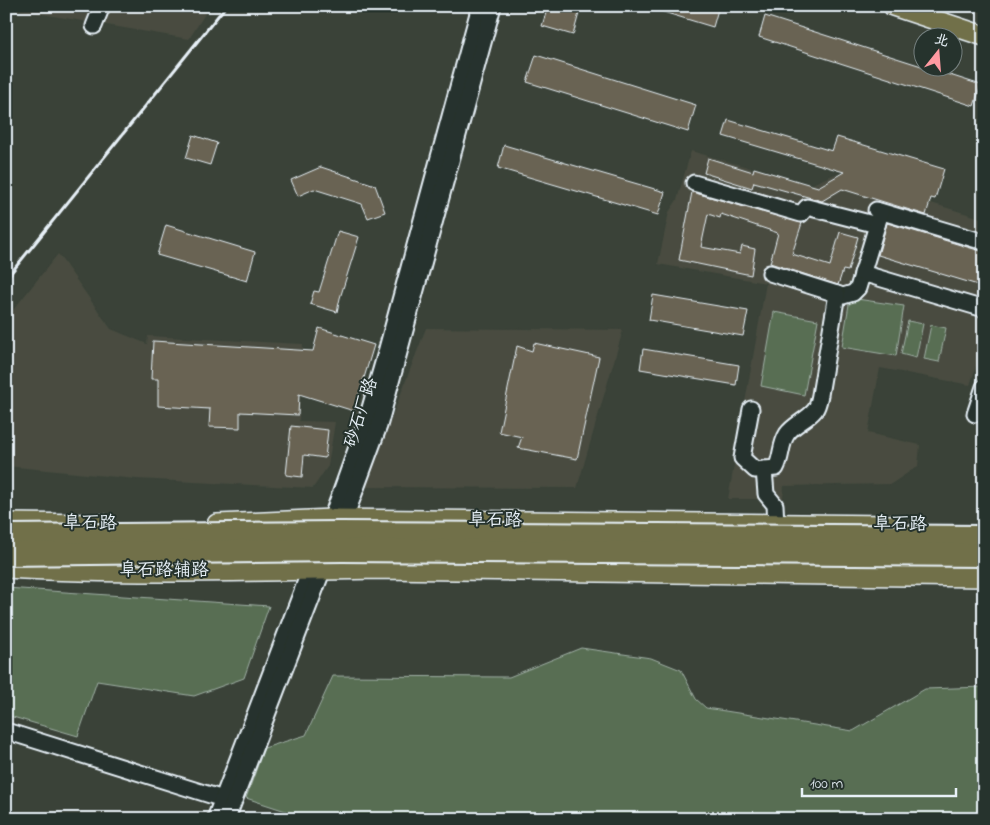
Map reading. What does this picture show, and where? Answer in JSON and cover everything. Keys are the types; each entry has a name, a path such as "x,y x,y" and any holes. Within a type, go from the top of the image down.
{"highway":[{"name":"阜石路","path":"6,536 340,533 984,538"},
{"name":"阜石路","path":"6,554 342,550 984,555"}],"main road":[{"path":"893,6 984,36"},
{"path":"932,6 984,23"},
{"name":"阜石路","path":"6,524 180,525 339,519 984,527"},
{"name":"阜石路辅路","path":"6,568 64,572 315,570"},
{"path":"315,570 378,569 984,577"}],"street":[{"path":"94,26 102,6"},
{"name":"砂石厂路","path":"339,519 480,6"},
{"name":"砂石厂路","path":"215,819 315,570 379,426 493,6"},
{"path":"694,183 801,214 808,207 878,216 984,242"},
{"path":"770,273 844,296 852,293 858,288 878,216"},
{"path":"862,273 981,309 984,294"},
{"path":"751,409 742,458 755,470 776,468 779,463 782,442 789,431 816,408 820,395 837,294"},
{"path":"975,414 984,387"},
{"path":"764,469 766,494 776,505 776,524"},
{"name":"砂石厂路","path":"227,819 315,570"},
{"path":"6,731 222,799"}],"shaded area":[{"path":"6,6 210,6 189,39 6,8"},
{"path":"691,151 810,185 835,174 984,219 984,343 970,385 880,368 868,433 920,445 918,466 891,484 784,486 783,499 728,499 766,283 658,264 669,212 677,200"},
{"path":"58,254 111,329 147,344 148,336 303,344 299,421 335,422 328,466 313,488 136,479 6,466 6,319"},
{"path":"426,328 623,330 577,488 365,487"}],"green space":[{"path":"850,298 904,306 896,356 842,347"},
{"path":"774,312 818,320 804,395 761,386"},
{"path":"908,321 923,324 916,358 901,354"},
{"path":"931,325 946,328 939,362 924,359"},
{"path":"6,588 269,606 244,678 194,696 97,681 78,736 6,715"},
{"path":"581,648 651,658 681,670 696,699 706,708 853,731 925,689 984,687 984,819 310,819 246,798 264,748 306,735 333,676 509,677"}],"building":[{"path":"548,6 581,6 573,35 542,26"},
{"path":"650,6 719,6 713,27 650,8"},
{"path":"765,16 912,63 912,78 959,78 981,85 974,106 759,37"},
{"path":"536,55 696,105 688,132 527,82"},
{"path":"728,120 832,151 837,137 944,169 935,199 931,198 926,215 842,189 822,201 754,182 752,188 704,173 708,158 753,172 754,168 818,187 844,172 723,136"},
{"path":"193,135 217,143 210,165 186,158"},
{"path":"504,145 665,192 658,215 498,168"},
{"path":"321,167 375,185 385,212 368,218 362,204 314,189 298,196 291,180"},
{"path":"692,192 802,223 792,254 830,266 840,232 858,237 848,271 843,270 838,285 770,263 778,233 721,214 720,218 708,214 701,247 740,254 742,246 755,249 751,275 679,260"},
{"path":"887,223 984,252 984,267 978,285 878,255"},
{"path":"166,225 255,252 247,281 157,255"},
{"path":"338,231 359,237 337,312 310,304 314,291 319,292"},
{"path":"653,295 748,311 743,336 649,320"},
{"path":"319,328 374,345 354,411 299,394 298,415 240,412 240,428 209,427 210,409 158,406 158,379 151,379 153,341 313,351"},
{"path":"534,343 599,357 577,459 518,448 522,437 499,432 517,346 532,351"},
{"path":"643,349 739,365 736,385 640,369"},
{"path":"291,426 328,430 325,458 304,455 302,477 286,475"}],"railway":[{"path":"6,279 226,6"}]}
